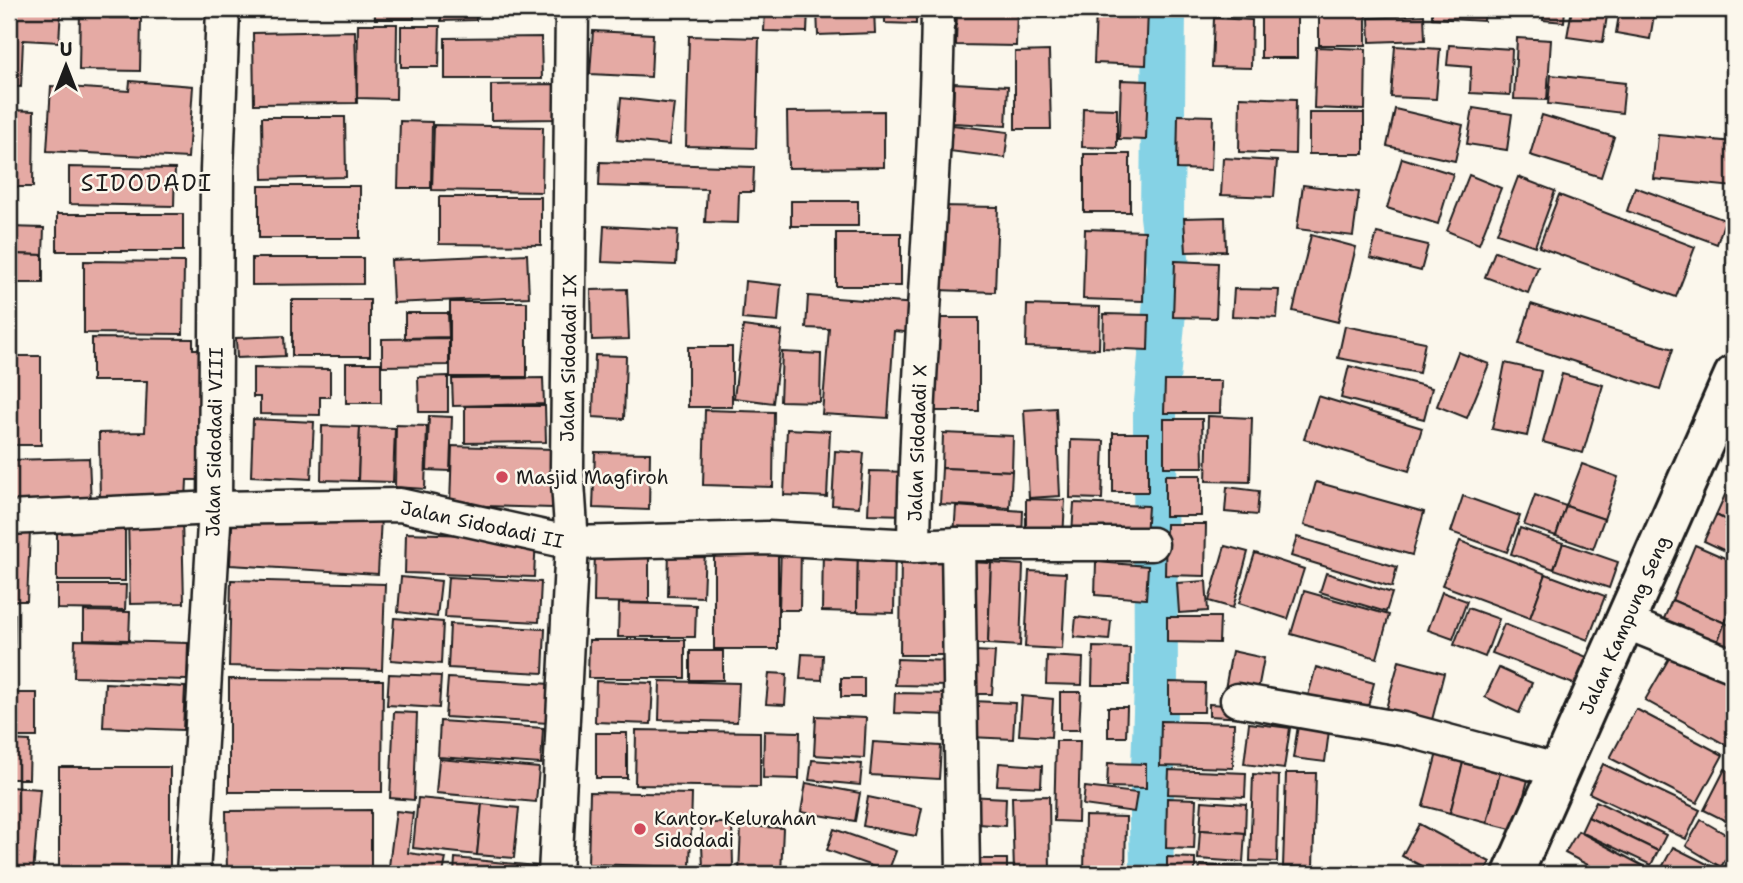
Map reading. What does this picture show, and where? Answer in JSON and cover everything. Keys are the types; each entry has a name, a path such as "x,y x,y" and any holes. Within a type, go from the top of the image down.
{"street":[{"name":"Jalan Sidodadi VIII","path":"193,874 215,508 217,170 223,9"},
{"name":"Jalan Sidodadi IX","path":"555,874 572,543 567,467 572,9"},
{"name":"Jalan Sidodadi X","path":"938,9 937,78 915,443 914,546 1152,544"},
{"name":"Jalan Kampung Seng","path":"1513,874 1734,375"},
{"name":"Jalan Sidodadi II","path":"9,518 215,508 400,505 572,543 768,538 914,546"},
{"path":"958,544 963,874"},
{"path":"1625,622 1734,666"},
{"path":"1237,700 1403,729 1560,771"}],"building":[{"path":"9,9 61,9 59,42 23,40 21,87 9,86"},
{"path":"80,9 110,9 110,18 141,18 140,71 79,70"},
{"path":"117,9 176,9 176,15 117,13"},
{"path":"375,9 414,9 414,19 375,19"},
{"path":"441,9 476,9 476,20 441,21"},
{"path":"683,9 756,9 735,11"},
{"path":"765,9 808,9 807,32 764,31"},
{"path":"817,9 874,9 875,33 818,35"},
{"path":"885,9 916,9 916,24 885,23"},
{"path":"957,9 1017,9 1016,46 956,45"},
{"path":"1096,9 1148,9 1146,65 1094,63"},
{"path":"1261,9 1297,9 1297,58 1261,58"},
{"path":"1432,9 1485,9 1484,21 1432,18"},
{"path":"1544,9 1565,9 1564,22 1543,20"},
{"path":"1572,9 1608,9 1603,42 1567,37"},
{"path":"1620,9 1655,9 1650,39 1616,33"},
{"path":"1663,9 1697,9 1697,11 1664,16"},
{"path":"1319,12 1366,12 1366,45 1319,45"},
{"path":"1424,15 1425,40 1370,42 1369,18"},
{"path":"1214,18 1252,20 1251,68 1212,67"},
{"path":"358,24 397,24 396,99 357,98"},
{"path":"401,26 440,26 439,67 401,67"},
{"path":"355,31 357,103 254,104 253,33"},
{"path":"593,31 653,34 651,77 590,74"},
{"path":"689,36 759,38 756,148 686,146"},
{"path":"541,37 542,79 445,79 445,38"},
{"path":"1517,38 1551,40 1547,100 1514,99"},
{"path":"1449,45 1512,49 1510,95 1470,93 1471,67 1447,65"},
{"path":"1395,46 1440,49 1436,99 1391,97"},
{"path":"1316,47 1366,49 1365,110 1314,108"},
{"path":"1049,51 1051,129 1015,129 1015,52"},
{"path":"1551,75 1625,83 1622,113 1548,104"},
{"path":"1121,80 1148,81 1146,140 1119,139"},
{"path":"130,81 193,86 188,158 47,151 51,86 129,91"},
{"path":"954,83 1008,86 1006,126 953,123"},
{"path":"556,84 556,119 491,120 491,85"},
{"path":"1240,97 1296,99 1295,154 1239,152"},
{"path":"621,98 674,104 669,145 617,140"},
{"path":"1083,108 1117,109 1117,148 1082,147"},
{"path":"1473,108 1512,114 1507,150 1467,144"},
{"path":"1395,109 1463,125 1455,161 1387,146"},
{"path":"9,110 34,111 33,187 9,187"},
{"path":"884,111 884,167 788,168 787,112"},
{"path":"1309,113 1364,113 1364,154 1309,154"},
{"path":"1178,115 1213,116 1211,170 1177,169"},
{"path":"1542,115 1614,137 1601,177 1530,155"},
{"path":"262,117 345,117 346,177 263,179"},
{"path":"400,121 432,122 431,188 398,188"},
{"path":"434,125 543,127 542,192 432,190"},
{"path":"953,125 1008,132 1005,158 949,151"},
{"path":"1658,135 1734,142 1734,187 1654,179"},
{"path":"1084,154 1130,154 1130,212 1084,212"},
{"path":"1223,158 1277,161 1274,197 1221,195"},
{"path":"1402,158 1453,174 1438,224 1387,208"},
{"path":"600,162 754,167 753,192 739,192 738,223 705,222 707,189 599,186"},
{"path":"69,167 175,169 174,206 69,204"},
{"path":"1469,175 1501,188 1479,244 1447,231"},
{"path":"1518,177 1555,191 1535,246 1497,233"},
{"path":"1303,185 1359,192 1353,236 1297,229"},
{"path":"259,186 360,186 360,238 259,238"},
{"path":"1635,187 1725,220 1717,244 1627,211"},
{"path":"1559,195 1695,247 1676,297 1539,247"},
{"path":"439,197 541,197 541,245 439,244"},
{"path":"791,201 858,201 858,226 791,226"},
{"path":"939,206 998,207 995,292 937,290"},
{"path":"57,214 183,214 183,251 57,251"},
{"path":"1225,217 1226,251 1186,252 1184,218"},
{"path":"604,226 678,230 676,265 602,262"},
{"path":"9,227 44,228 43,255 9,254"},
{"path":"1085,229 1145,231 1143,301 1083,299"},
{"path":"836,233 901,233 901,286 836,286"},
{"path":"1377,233 1428,245 1421,271 1370,258"},
{"path":"1311,235 1356,247 1338,322 1293,311"},
{"path":"1495,251 1538,267 1528,293 1485,277"},
{"path":"9,254 43,255 43,283 9,283"},
{"path":"527,254 529,297 393,303 391,260"},
{"path":"252,258 363,258 363,284 252,285"},
{"path":"84,261 184,262 183,334 84,333"},
{"path":"1175,261 1218,263 1216,318 1173,317"},
{"path":"745,281 781,285 778,322 742,319"},
{"path":"627,289 629,339 592,340 591,290"},
{"path":"1234,289 1279,290 1277,318 1232,316"},
{"path":"808,296 917,304 915,333 894,331 888,418 822,414 829,329 806,328"},
{"path":"292,300 370,300 370,356 292,356"},
{"path":"450,302 527,302 527,377 450,377"},
{"path":"1531,304 1673,349 1660,389 1519,344"},
{"path":"1027,305 1100,307 1099,349 1026,347"},
{"path":"405,313 448,313 449,337 405,338"},
{"path":"1104,314 1149,315 1148,350 1103,348"},
{"path":"928,318 979,318 979,411 928,411"},
{"path":"743,326 782,331 773,403 734,398"},
{"path":"1345,326 1425,342 1419,373 1338,358"},
{"path":"284,336 285,356 237,358 236,338"},
{"path":"92,338 193,339 193,349 202,349 200,480 187,480 186,501 100,506 99,433 145,432 147,381 92,381"},
{"path":"449,338 449,365 382,366 382,339"},
{"path":"688,347 732,347 732,407 688,407"},
{"path":"782,352 821,354 820,402 780,401"},
{"path":"1458,352 1489,364 1467,418 1437,406"},
{"path":"595,355 626,356 624,419 593,417"},
{"path":"9,356 41,356 41,445 9,445"},
{"path":"346,363 381,363 381,403 346,403"},
{"path":"1505,363 1541,371 1527,436 1492,429"},
{"path":"1349,366 1432,388 1424,419 1341,398"},
{"path":"253,368 330,369 330,397 320,397 320,415 260,414 260,397 253,397"},
{"path":"1562,374 1603,385 1583,453 1543,442"},
{"path":"448,376 448,412 419,412 418,377"},
{"path":"543,378 544,404 453,406 452,379"},
{"path":"1165,381 1221,381 1220,413 1164,413"},
{"path":"1318,396 1422,428 1409,471 1304,439"},
{"path":"465,406 545,406 546,442 465,443"},
{"path":"1056,408 1060,496 1029,498 1024,410"},
{"path":"705,410 774,412 773,487 703,485"},
{"path":"429,416 452,417 450,471 427,470"},
{"path":"1208,416 1252,418 1250,482 1206,481"},
{"path":"253,419 314,422 311,479 251,476"},
{"path":"1164,419 1202,419 1203,467 1164,467"},
{"path":"396,425 427,426 425,489 395,487"},
{"path":"322,426 360,427 358,481 321,480"},
{"path":"360,427 395,428 393,482 358,481"},
{"path":"787,429 830,431 827,497 784,495"},
{"path":"943,433 1013,436 1012,471 942,468"},
{"path":"1113,433 1148,433 1148,492 1113,492"},
{"path":"1071,440 1104,441 1102,499 1070,498"},
{"name":"Masjid Magfiroh","path":"452,446 554,449 552,508 450,505"},
{"path":"835,451 864,453 859,507 832,505"},
{"path":"595,452 650,453 649,510 593,508"},
{"path":"89,458 91,504 9,506 9,460"},
{"path":"1582,464 1618,477 1604,519 1566,506"},
{"path":"942,468 1012,471 1010,508 940,504"},
{"path":"870,471 909,472 907,515 868,514"},
{"path":"1165,475 1201,475 1201,516 1165,516"},
{"path":"1734,478 1734,524 1716,515"},
{"path":"1316,482 1424,512 1412,555 1304,525"},
{"path":"1227,487 1259,491 1257,515 1225,512"},
{"path":"1535,495 1566,506 1556,536 1524,525"},
{"path":"1463,496 1520,516 1507,552 1451,532"},
{"path":"1026,499 1065,500 1063,540 1026,539"},
{"path":"1074,503 1148,506 1146,537 1072,534"},
{"path":"956,506 1023,511 1022,539 954,535"},
{"path":"1566,506 1604,519 1593,549 1556,536"},
{"path":"233,509 381,517 378,574 230,565"},
{"path":"1716,515 1734,524 1734,555 1704,541"},
{"path":"182,517 184,603 130,604 128,518"},
{"path":"57,524 125,525 125,581 57,581"},
{"path":"1166,524 1206,524 1205,576 1165,575"},
{"path":"1520,528 1563,543 1554,569 1511,554"},
{"path":"9,530 30,531 27,601 9,601"},
{"path":"406,533 536,537 534,577 405,573"},
{"path":"1297,537 1397,567 1392,587 1291,556"},
{"path":"1460,541 1546,574 1530,618 1442,585"},
{"path":"1563,543 1618,562 1609,588 1554,569"},
{"path":"595,544 649,545 649,603 594,602"},
{"path":"781,545 801,546 800,610 779,610"},
{"path":"1695,545 1734,562 1734,602 1725,623 1672,600"},
{"path":"714,546 778,546 778,649 714,649"},
{"path":"1225,546 1248,552 1233,608 1209,601"},
{"path":"669,547 705,548 703,597 668,596"},
{"path":"823,547 858,548 857,612 822,611"},
{"path":"858,548 895,549 894,613 857,612"},
{"path":"901,551 954,551 953,655 900,655"},
{"path":"1255,553 1304,569 1288,619 1239,603"},
{"path":"965,562 991,563 988,644 962,644"},
{"path":"1096,562 1148,566 1146,599 1095,595"},
{"path":"991,563 1023,565 1020,646 988,644"},
{"path":"1029,571 1066,573 1062,649 1025,647"},
{"path":"1326,573 1392,593 1386,612 1320,592"},
{"path":"1546,574 1605,596 1588,640 1530,618"},
{"path":"401,577 441,581 437,617 398,612"},
{"path":"448,577 541,582 539,622 445,617"},
{"path":"231,580 385,584 382,670 229,666"},
{"path":"1206,581 1208,611 1179,613 1177,583"},
{"path":"57,585 126,585 125,610 57,609"},
{"path":"1304,591 1389,615 1377,658 1291,634"},
{"path":"1442,592 1467,601 1453,639 1428,630"},
{"path":"1672,600 1725,623 1713,653 1659,630"},
{"path":"619,603 696,605 695,637 618,637"},
{"path":"1468,608 1499,619 1485,657 1454,645"},
{"path":"84,611 130,612 129,640 84,639"},
{"path":"9,614 15,614 14,673 9,673"},
{"path":"1076,617 1111,621 1109,640 1074,637"},
{"path":"1167,617 1220,617 1219,643 1167,642"},
{"path":"394,618 443,622 441,664 391,660"},
{"path":"1725,623 1734,627 1734,662 1713,653"},
{"path":"450,624 545,629 543,673 448,668"},
{"path":"1504,624 1587,657 1576,685 1492,653"},
{"path":"75,640 188,643 187,680 74,677"},
{"path":"589,640 685,640 685,678 588,678"},
{"path":"1093,647 1130,648 1129,685 1092,685"},
{"path":"1675,648 1734,674 1734,735 1728,746 1645,700"},
{"path":"690,651 723,651 723,680 690,680"},
{"path":"974,651 995,652 992,694 973,694"},
{"path":"1232,651 1264,658 1257,695 1225,689"},
{"path":"802,654 823,655 822,680 800,679"},
{"path":"1047,656 1083,658 1082,685 1046,684"},
{"path":"897,659 949,661 948,686 895,685"},
{"path":"1399,661 1444,673 1431,724 1385,712"},
{"path":"1316,667 1374,683 1365,718 1306,703"},
{"path":"1499,668 1532,683 1519,713 1485,697"},
{"path":"769,673 787,674 785,705 766,704"},
{"path":"389,674 441,676 439,708 387,705"},
{"path":"448,678 551,684 549,723 445,717"},
{"path":"841,678 864,678 864,697 841,697"},
{"path":"229,679 383,680 382,792 229,792"},
{"path":"596,681 653,683 651,724 595,722"},
{"path":"660,681 739,683 737,722 659,720"},
{"path":"1169,682 1205,683 1204,712 1169,712"},
{"path":"105,683 185,687 183,730 103,727"},
{"path":"1060,692 1081,692 1079,730 1060,730"},
{"path":"9,693 37,693 37,737 9,737"},
{"path":"895,693 954,694 953,715 894,713"},
{"path":"1022,696 1053,699 1051,737 1019,735"},
{"path":"972,701 1015,703 1013,739 970,737"},
{"path":"1209,704 1246,706 1245,718 1209,716"},
{"path":"1108,707 1127,707 1126,737 1108,737"},
{"path":"1636,709 1723,755 1697,803 1610,758"},
{"path":"394,712 417,713 414,800 390,798"},
{"path":"816,716 866,718 864,758 814,755"},
{"path":"1299,719 1330,723 1325,762 1293,758"},
{"path":"440,721 543,728 541,764 438,757"},
{"path":"1161,721 1234,723 1233,768 1160,766"},
{"path":"1249,723 1290,728 1284,769 1244,764"},
{"path":"636,730 760,732 760,787 635,785"},
{"path":"764,731 800,732 799,779 763,778"},
{"path":"596,733 627,733 627,778 596,778"},
{"path":"9,740 30,741 29,779 9,779"},
{"path":"1056,741 1080,741 1078,822 1054,821"},
{"path":"873,742 941,746 939,779 870,775"},
{"path":"1438,749 1465,755 1450,813 1423,806"},
{"path":"1465,755 1502,765 1487,823 1450,813"},
{"path":"439,759 539,768 536,802 436,793"},
{"path":"812,760 862,764 860,785 809,780"},
{"path":"999,763 1042,766 1041,787 997,785"},
{"path":"1108,763 1146,764 1146,788 1107,787"},
{"path":"1603,764 1700,810 1686,839 1589,793"},
{"path":"1502,765 1530,772 1515,830 1487,823"},
{"path":"59,767 170,767 170,874 59,874"},
{"path":"1725,769 1734,774 1734,825 1704,810"},
{"path":"1169,770 1246,773 1245,797 1168,794"},
{"path":"1286,773 1316,773 1313,867 1283,867"},
{"path":"1253,774 1279,776 1277,862 1250,861"},
{"path":"806,783 860,793 855,821 801,812"},
{"path":"9,787 40,789 33,874 9,874"},
{"path":"1085,787 1137,793 1134,812 1083,805"},
{"name":"Kantor Kelurahan Sidodadi","path":"590,792 692,794 690,867 588,864"},
{"path":"968,796 1006,798 1005,826 966,823"},
{"path":"1049,796 1050,874 1014,874 1012,797"},
{"path":"868,797 922,808 916,836 863,826"},
{"path":"418,798 482,804 477,855 413,848"},
{"path":"1167,798 1196,799 1194,849 1166,848"},
{"path":"1202,801 1246,804 1245,833 1200,830"},
{"path":"1596,801 1666,835 1658,851 1588,817"},
{"path":"482,804 519,808 514,858 477,855"},
{"path":"371,810 371,874 227,874 226,811"},
{"path":"396,811 413,813 408,853 446,858 443,874 388,874"},
{"path":"1085,816 1126,817 1125,874 1084,874"},
{"path":"1588,817 1658,851 1651,865 1581,832"},
{"path":"1701,820 1734,839 1734,845 1721,867 1686,846"},
{"path":"701,823 732,823 733,867 703,867"},
{"path":"1419,824 1490,862 1483,874 1437,874 1402,856"},
{"path":"741,826 783,828 781,874 739,874"},
{"path":"834,829 896,851 888,872 827,850"},
{"path":"1200,830 1245,833 1243,862 1198,859"},
{"path":"1578,831 1645,867 1641,874 1605,874 1565,853"},
{"path":"1673,847 1713,867 1709,874 1659,873"},
{"path":"1167,857 1195,858 1195,874 1167,874"},
{"path":"455,858 546,867 545,874 454,874"},
{"path":"980,859 1007,859 1007,874 980,874"},
{"path":"1200,865 1249,868 1249,874 1199,874"}],"waterway":[{"path":"1152,874 1151,821 1156,685 1155,414 1168,266 1162,216 1164,9"}],"place":[{"name":"Masjid Magfiroh","path":"502,477"},
{"name":"Kantor Kelurahan Sidodadi","path":"640,829"}],"district":[{"name":"SIDODADI","path":"147,183"}]}
